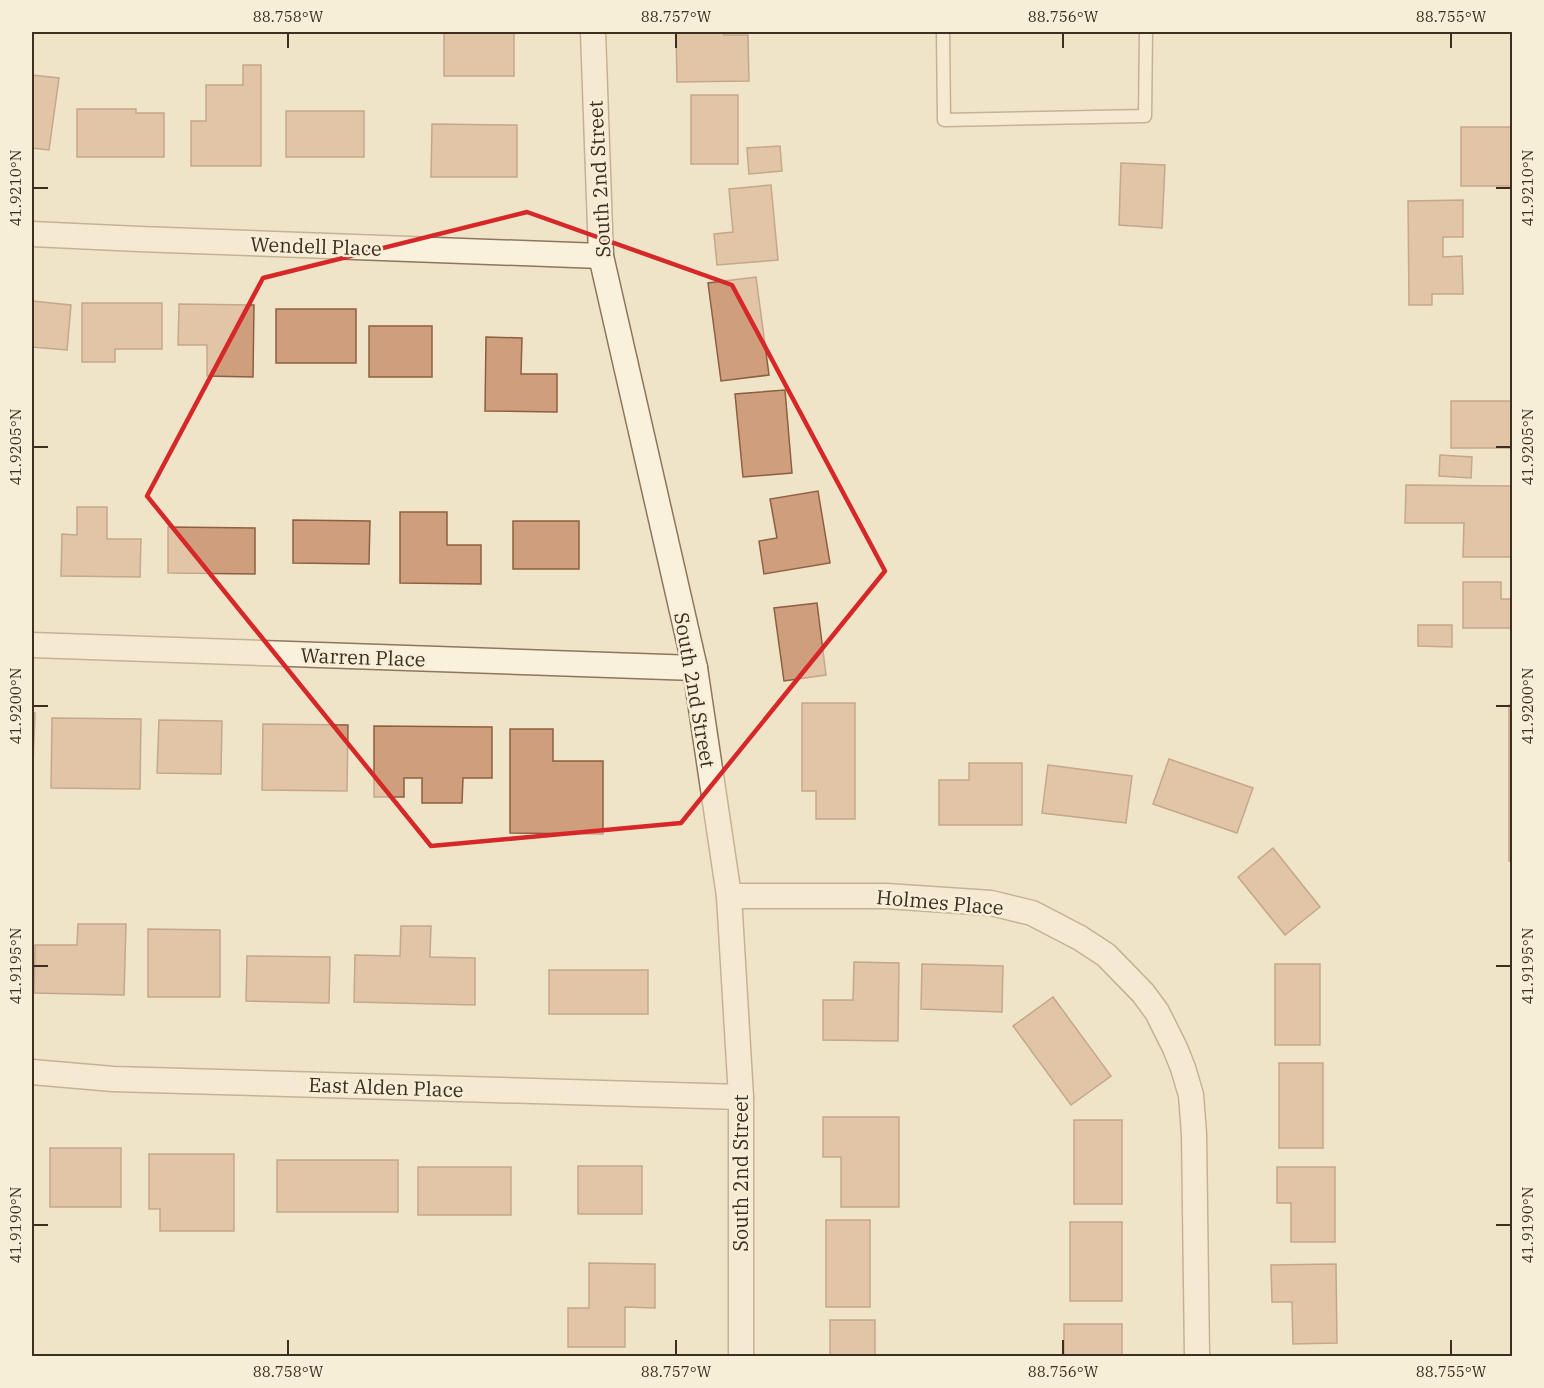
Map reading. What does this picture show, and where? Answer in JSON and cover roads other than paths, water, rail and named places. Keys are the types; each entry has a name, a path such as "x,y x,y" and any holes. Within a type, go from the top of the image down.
{"street":[{"name":"South 2nd Street","path":"593,32 601,256 695,668 729,896 741,1097 741,1356"},
{"name":"Wendell Place","path":"32,234 601,256"},
{"name":"Warren Place","path":"32,645 695,668"},
{"name":"Holmes Place","path":"729,896 886,896 992,903 1032,913 1080,938 1106,955 1143,993 1157,1012 1175,1048 1191,1095 1194,1134 1197,1356"},
{"name":"East Alden Place","path":"32,1072 113,1079 741,1097"}],"lane":[{"path":"943,32 944,120 1145,116 1146,32"}]}
